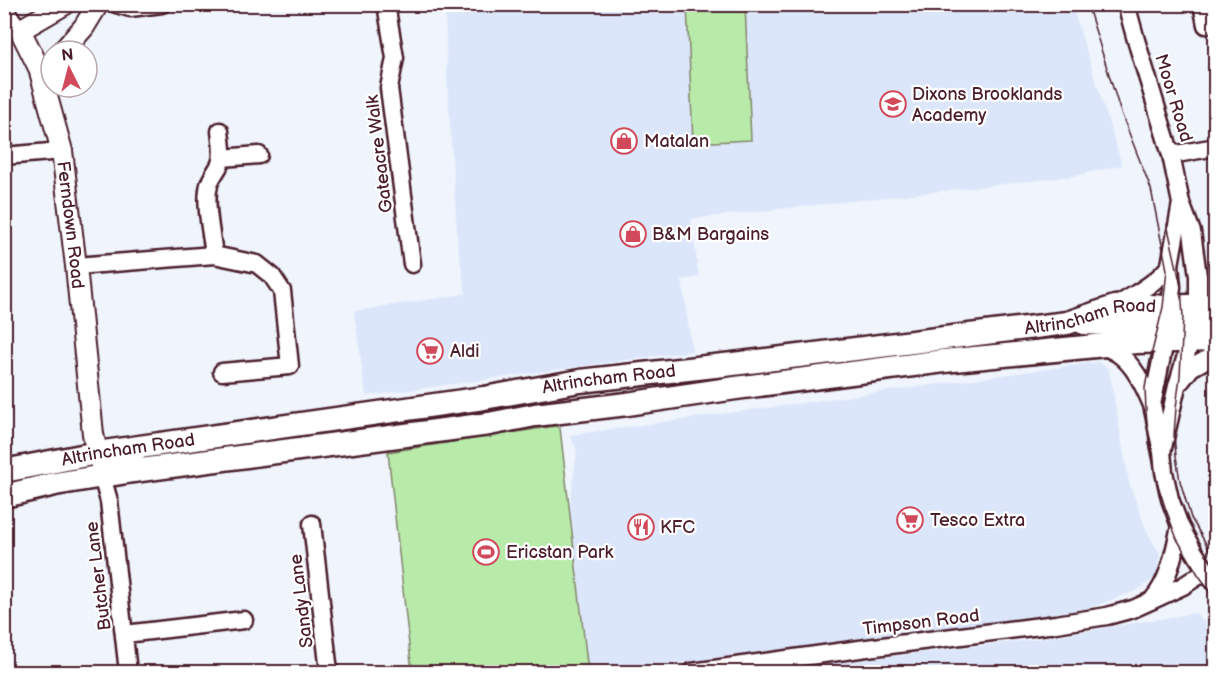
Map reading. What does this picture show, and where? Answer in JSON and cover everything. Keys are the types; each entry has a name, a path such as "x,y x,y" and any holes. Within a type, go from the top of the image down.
{"highway":[{"name":"Altrincham Road","path":"4,471 97,453 484,398 587,380 1067,322 1115,307 1139,305 1168,325 1203,319"},
{"name":"Altrincham Road","path":"4,496 102,476 489,424 535,415 636,403 774,382 944,360 1136,342 1168,325 1203,319"},
{"name":"Altrincham Road","path":"1203,319 1215,340"},
{"path":"1067,322 1109,324 1144,321 1168,325"}],"main road":[{"path":"20,30 65,4"},
{"path":"74,39 98,4"},
{"name":"Ferndown Road","path":"20,30 39,56"},
{"name":"Ferndown Road","path":"52,99 62,151 86,377 97,453"},
{"path":"97,453 108,464 172,456 204,462"}],"street":[{"path":"116,4 130,8 162,4"},
{"name":"Gateacre Walk","path":"386,4 395,58 389,88 412,264"},
{"name":"Moor Road","path":"1126,4 1171,155 1181,203 1192,232 1203,319 1177,386 1162,452"},
{"path":"1202,4 1206,24"},
{"name":"Ferndown Road","path":"4,9 20,30"},
{"path":"214,255 208,206 209,185 222,158 220,131"},
{"path":"1171,155 1215,147"},
{"path":"4,156 62,151"},
{"path":"222,158 259,155"},
{"name":"Moor Road","path":"1152,405 1168,325 1172,287 1170,265 1181,203"},
{"path":"76,266 214,255 257,264 272,276 282,291 290,366 222,372"},
{"path":"1115,307 1147,287 1170,265"},
{"path":"1099,345 1116,352 1127,361 1145,388 1152,405 1170,499 1180,526 1211,578"},
{"path":"1177,386 1191,368 1215,354"},
{"name":"Butcher Lane","path":"97,453 109,501 128,672"},
{"name":"Sandy Lane","path":"312,524 329,672"},
{"path":"1153,600 1162,589 1166,579 1180,526"},
{"name":"Timpson Road","path":"692,672 1090,620 1120,613 1184,586 1211,578"},
{"path":"125,634 244,620"}],"shaded area":[{"path":"445,5 1072,5 1122,165 1073,176 691,219 699,277 682,280 692,351 366,396 354,311 466,294 458,247 447,78"},
{"path":"1098,362 1109,369 1129,483 1148,534 1160,554 1156,577 1136,591 1089,608 998,622 611,672 588,672 569,511 577,451 570,435"},
{"path":"1196,613 1215,635 1215,672 761,672 1030,640"}],"green space":[{"path":"687,5 745,5 751,140 693,143"},
{"name":"Ericstan Park","path":"556,426 560,428 588,672 412,672 388,452"}],"tram line":[{"path":"1087,4 1120,110 1151,189 1167,270 1163,307 1145,388 1149,443 1157,482 1177,539 1199,576 1216,598"},
{"path":"1167,224 1181,286 1183,317 1174,435 1176,456 1180,481 1191,518 1216,561"}],"place":[{"name":"Dixons Brooklands Academy","path":"893,104"},
{"name":"Matalan","path":"624,141"},
{"name":"B&M Bargains","path":"633,234"},
{"name":"Aldi","path":"430,351"},
{"name":"Tesco Extra","path":"910,520"},
{"name":"KFC","path":"641,527"},
{"name":"Ericstan Park","path":"486,552"}]}
